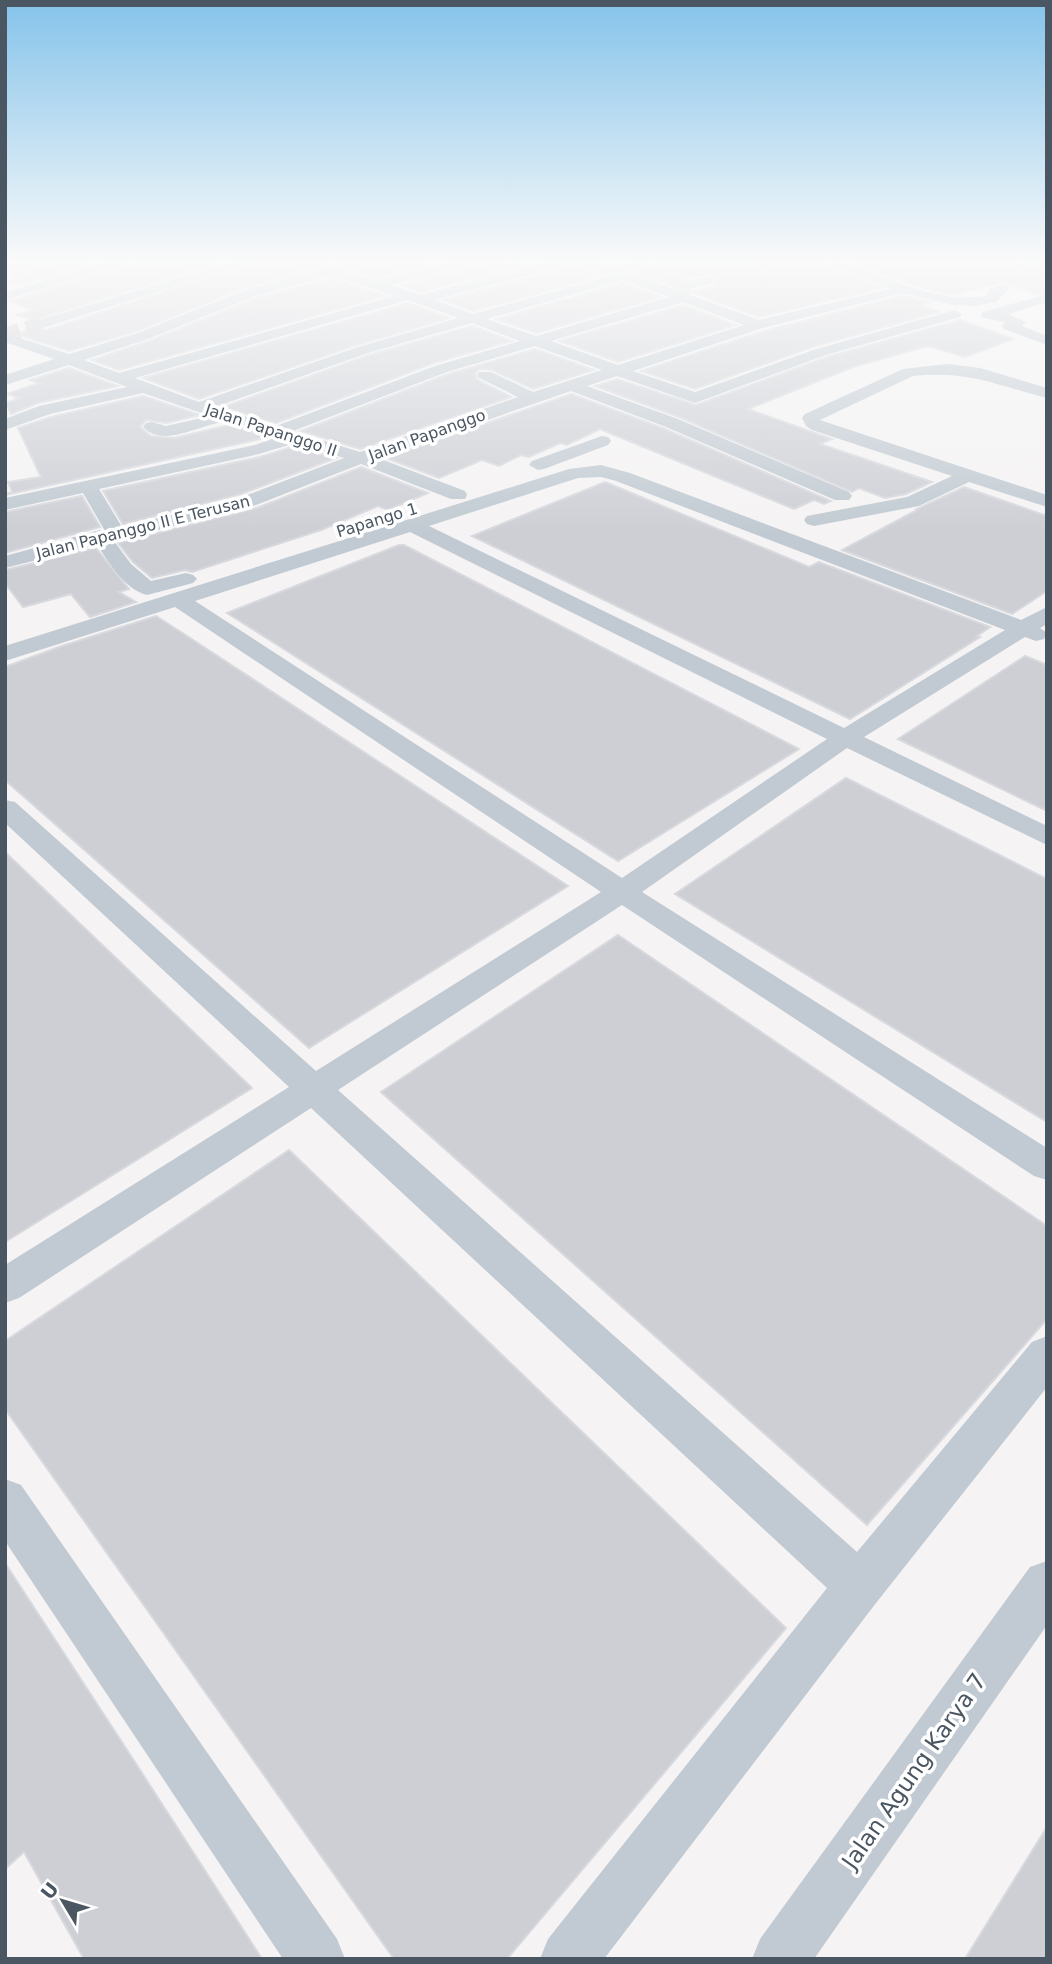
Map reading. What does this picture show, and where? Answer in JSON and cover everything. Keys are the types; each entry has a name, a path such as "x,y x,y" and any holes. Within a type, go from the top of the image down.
{"street":[{"name":"Jalan Papanggo II","path":"46,351 200,407 296,437 458,495"},
{"path":"5,380 97,351"},
{"path":"122,377 219,351"},
{"path":"200,407 365,351"},
{"path":"402,351 448,367"},
{"path":"278,431 448,367 502,351"},
{"path":"560,351 698,398 826,351"},
{"name":"Jalan Papanggo","path":"359,459 532,398 682,351"},
{"path":"1047,393 983,371 925,369 909,372 811,418 811,422 818,426 1047,501"},
{"path":"485,375 532,398"},
{"path":"573,386 684,428 842,496"},
{"path":"5,425 45,410 147,387"},
{"path":"152,427 166,431 230,417"},
{"path":"5,504 259,449 296,437"},
{"name":"Papango 1","path":"108,535 124,568 144,588 150,590 458,495 602,442"},
{"name":"Jalan Papanggo II E Terusan","path":"5,562 249,501 359,459"},
{"path":"5,654 576,473 601,471 1039,627"},
{"path":"814,520 912,502 968,475"},
{"path":"88,486 108,535"},
{"path":"412,525 1047,837"},
{"path":"179,600 622,892 1047,1166"},
{"path":"5,1286 622,892 845,738 1039,627"},
{"path":"5,808 859,1586"},
{"path":"568,1959 859,1586 1047,1355"},
{"path":"5,1501 317,1959"},
{"name":"Jalan Agung Karya 7","path":"780,1959 1047,1584"}],"building":[{"path":"120,351 189,351 119,370 92,360"},
{"path":"240,351 340,351 199,399 143,378"},
{"path":"384,351 478,351 434,363 276,423 223,407"},
{"path":"529,351 540,351 594,370 533,389 492,370 479,369 475,374 478,380 511,397 360,449 301,431 448,374"},
{"path":"586,351 654,351 618,362"},
{"path":"704,351 802,351 695,389 641,371"},
{"path":"850,351 911,351 853,367 748,409 832,439 820,444 932,482 906,494 885,498 859,488 852,492 679,417 595,386 617,379 696,405"},
{"path":"944,351 982,351 965,357"},
{"path":"69,368 118,386 38,403 11,414 6,403 19,398 7,394 39,383 30,380"},
{"path":"571,394 665,429 831,501 824,504 814,500 794,509 600,429 567,445 560,443 529,457 521,455 499,466 482,460 439,478 386,458"},
{"path":"143,396 200,415 166,423 146,420 140,427 151,436 174,438 229,425 269,437 5,495 12,492 8,482 41,477 18,428 51,417"},
{"path":"295,446 336,458 241,494 123,524 103,491 260,457"},
{"path":"361,467 428,493 388,510 378,506 321,530 192,572 185,570 152,578 133,562 118,543 257,508"},
{"path":"605,482 809,567 819,562 990,627 977,636 980,637 850,719 472,536"},
{"path":"964,487 1047,516 1047,591 1012,614 842,550 915,510"},
{"path":"82,496 100,527 5,553 5,512"},
{"path":"404,545 799,749 618,861 227,613"},
{"path":"96,548 129,589 119,592 136,602 90,617 71,594 23,607 5,583 5,570"},
{"path":"156,616 568,886 309,1048 5,780 5,667"},
{"path":"1025,656 1047,665 1047,811 898,739"},
{"path":"846,778 1047,879 1047,1122 675,894"},
{"path":"5,852 252,1088 5,1242"},
{"path":"618,935 1047,1226 1047,1319 867,1525 381,1092"},
{"path":"289,1150 786,1628 507,1959 394,1959 5,1409 5,1341"},
{"path":"5,1563 262,1959 84,1959 24,1852 5,1869"},
{"path":"1047,1827 1047,1959 965,1959"}]}
